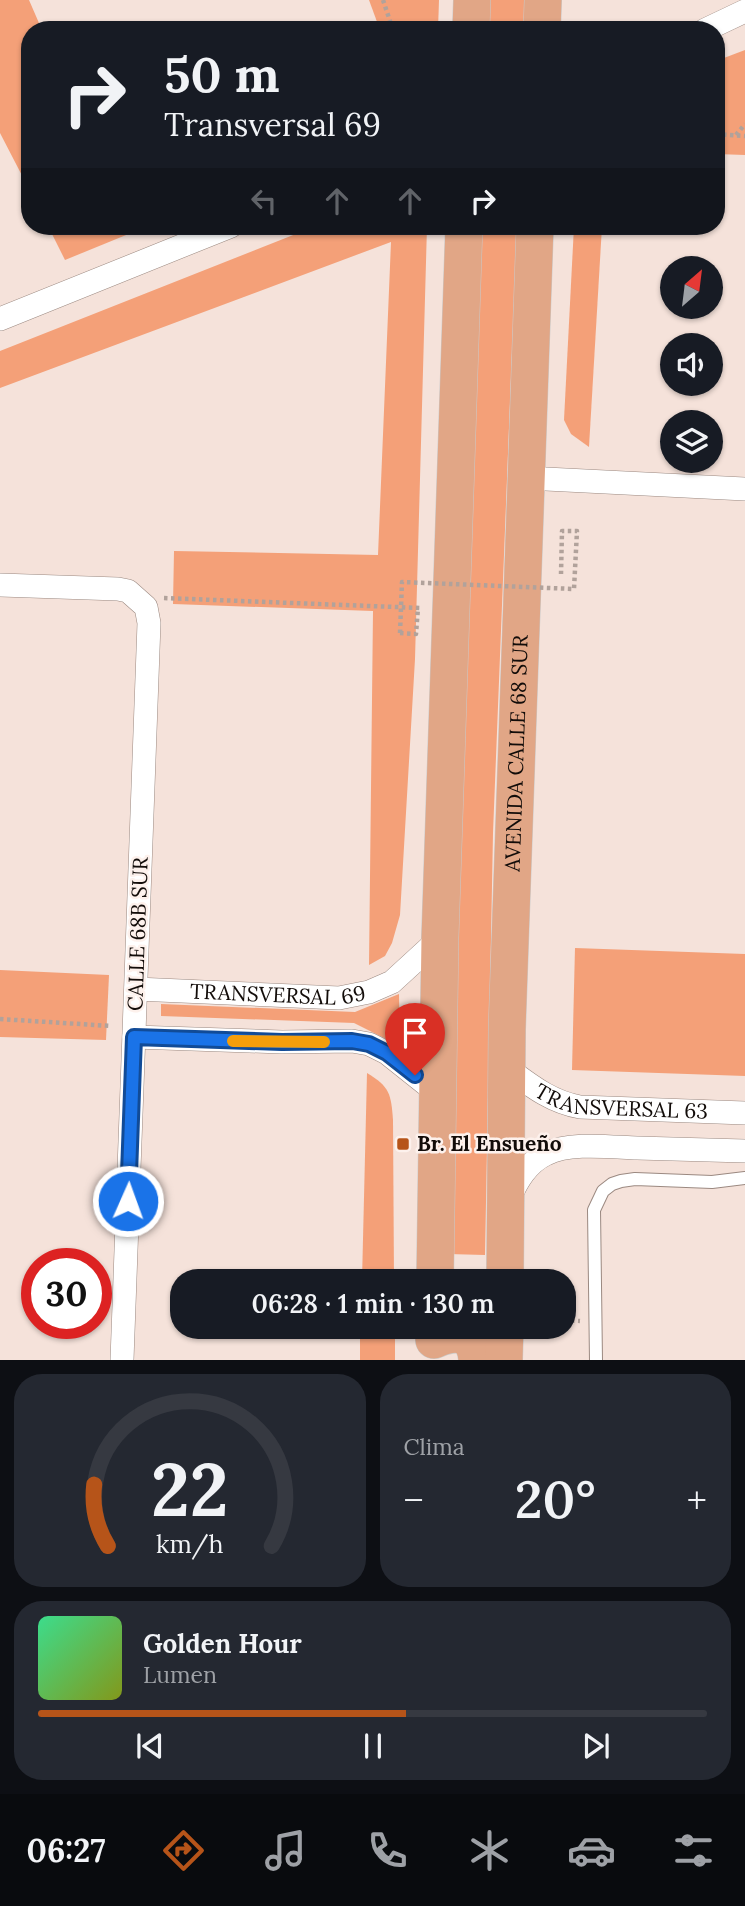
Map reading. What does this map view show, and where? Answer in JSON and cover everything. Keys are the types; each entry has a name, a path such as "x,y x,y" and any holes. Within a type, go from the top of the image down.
{"main road":[{"path":"471,21 472,0"},
{"path":"542,21 543,0"},
{"path":"435,1269 439,938 434,609 463,235"},
{"name":"AVENIDA CALLE 68 SUR","path":"505,1269 507,1068 535,235"},
{"path":"434,1342 446,1334 464,1336 471,1340 476,1349 477,1360"},
{"path":"504,1360 505,1339"}],"street":[{"path":"724,21 745,11"},
{"path":"0,319 209,235"},
{"path":"526,478 745,489"},
{"path":"0,585 118,589 137,597"},
{"name":"CALLE 68B SUR","path":"122,1360 149,623 146,607 137,597"},
{"name":"TRANSVERSAL 69","path":"136,989 339,998 369,992 392,982 439,938"},
{"path":"134,1037 282,1042 352,1041 369,1044 387,1053 436,1092"},
{"name":"TRANSVERSAL 63","path":"507,1068 543,1094 566,1104 601,1108 745,1113"},
{"name":"TRANSVERSAL 63","path":"506,1205 521,1175 535,1161 560,1148 745,1151"}],"lane":[{"path":"596,1360 594,1210 603,1191 612,1184 635,1178 712,1182 745,1178"}],"path":[{"path":"383,0 390,21"},
{"path":"736,135 745,124"},
{"path":"725,134 745,136"},
{"path":"434,609 416,634 400,633 402,582 574,589 577,531 562,531 561,574"},
{"path":"137,597 434,609"},
{"path":"0,1019 111,1026"}],"shaded area":[{"path":"0,0 29,0 38,21 21,21 21,174 0,133"},
{"path":"369,0 439,0 438,21 377,21"},
{"path":"490,0 527,0 526,21 489,21"},
{"path":"745,50 745,155 725,154 725,58"},
{"path":"52,235 126,235 65,260"},
{"path":"293,235 427,235 415,659 400,915 392,943 385,956 369,965 373,611 173,604 174,551 378,555 391,242 0,388 0,351"},
{"path":"481,235 517,235 493,833 485,1255 448,1254"},
{"path":"574,235 601,235 589,447 571,434 564,420"},
{"path":"575,948 745,954 745,1076 572,1070"},
{"path":"0,970 109,975 106,1040 0,1037"},
{"path":"399,994 400,1046 354,1023 161,1016 161,1004 355,1012"},
{"path":"367,1073 385,1087 391,1104 394,1269 362,1269"},
{"path":"360,1339 395,1339 395,1360 360,1360"}],"slow traffic":[{"path":"233,1041 324,1042"}],"place":[{"name":"Br. El Ensueño","path":"403,1144"}],"route":[{"path":"128,1201 134,1037 282,1042 352,1041 369,1044 387,1053 415,1075"}]}
